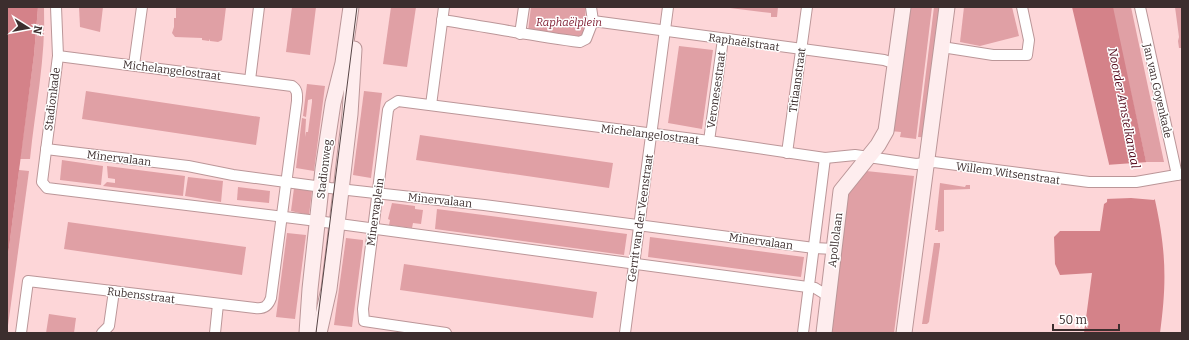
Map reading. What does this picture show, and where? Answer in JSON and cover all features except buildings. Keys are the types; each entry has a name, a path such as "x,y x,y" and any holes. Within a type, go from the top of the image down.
{"street":[{"name":"Stadionkade","path":"56,7 58,56 42,182 47,188 282,217"},
{"path":"134,65 142,7"},
{"path":"250,80 259,7"},
{"name":"Stadionweg","path":"307,333 321,186 333,103 343,63 351,7"},
{"name":"Stadionweg","path":"319,333 329,289 350,114 354,53 360,7"},
{"path":"431,105 444,7"},
{"path":"520,34 524,7"},
{"path":"442,20 506,29 520,34 580,42 586,39 593,22 592,7"},
{"name":"Gerrit van der Veenstraat","path":"625,333 668,7"},
{"name":"Titiaanstraat","path":"788,153 807,7"},
{"name":"Apollolaan","path":"824,333 841,191 886,131 903,7"},
{"path":"904,333 947,7"},
{"path":"942,47 993,55 1027,56 1029,40 1022,7"},
{"name":"Jan van Goyenkade","path":"1140,7 1179,175"},
{"name":"Raphaëlstraat","path":"593,22 884,60 896,64"},
{"name":"Veronesestraat","path":"709,141 723,39"},
{"name":"Michelangelostraat","path":"58,56 250,80 287,85 295,88 297,93 286,182"},
{"name":"Minervaplein","path":"402,330 364,321 363,309 373,229 390,106 398,101 431,105"},
{"name":"Michelangelostraat","path":"431,105 709,141 825,158 855,155 868,157"},
{"name":"Minervalaan","path":"46,149 188,166 232,175 340,189 814,248 834,249"},
{"path":"868,157 916,164 927,162"},
{"name":"Apollolaan","path":"803,333 825,158"},
{"name":"Willem Witsenstraat","path":"927,162 1089,182 1153,180 1179,175"},
{"path":"286,182 282,217 633,265 696,271 809,287 815,288 828,296"},
{"name":"Rubensstraat","path":"21,333 28,281 218,304 264,308 270,301 282,217"},
{"path":"109,331 114,291"},
{"path":"215,333 218,304"},
{"path":"402,330 446,333"}],"green space":[{"path":"38,7 44,7 40,83 30,159 20,159 34,55"},
{"path":"79,7 103,7 100,32 80,27"},
{"path":"176,7 226,7 222,40 218,42 210,41 210,39 209,41 202,40 202,38 175,37 172,33 174,18 176,18"},
{"path":"292,7 316,7 310,55 286,52"},
{"path":"391,7 416,7 407,67 383,64"},
{"name":"Raphaëlplein","path":"531,7 586,7 583,38 528,31"},
{"path":"722,7 778,7 777,17 771,17 771,13"},
{"path":"895,7 932,7 916,139 900,137 901,132 879,130 900,56 890,43"},
{"path":"934,7 955,7 937,138 918,137"},
{"path":"964,7 1012,7 1019,36 980,46 960,42"},
{"path":"1112,7 1131,7 1164,162 1146,162"},
{"path":"1175,7 1182,7 1182,48 1179,48"},
{"path":"679,46 713,50 702,129 668,123"},
{"path":"307,84 325,86 314,171 296,168 302,118 306,119 305,137 306,132 308,132 312,102 312,99 308,100 306,117 303,116"},
{"path":"86,91 260,117 256,145 82,119"},
{"path":"364,91 382,93 371,178 353,175"},
{"path":"420,135 613,163 609,188 416,160"},
{"path":"62,160 103,166 101,185 60,180"},
{"path":"107,166 185,176 183,196 103,186 107,182 115,183 115,179 108,178"},
{"path":"19,170 29,171 7,333 7,263"},
{"path":"866,171 914,176 894,333 830,333 849,189"},
{"path":"188,177 223,181 221,202 185,196"},
{"path":"940,183 965,187 966,185 970,185 970,189 944,190 944,231 938,232 938,230 935,230"},
{"path":"238,187 270,191 269,203 237,200"},
{"path":"294,188 312,191 309,215 291,211"},
{"path":"392,203 415,206 415,209 423,210 421,224 413,223 412,228 389,225 390,220 388,219"},
{"path":"437,209 627,234 624,255 435,229"},
{"path":"68,222 246,247 242,275 64,249"},
{"path":"287,233 306,235 295,319 276,317"},
{"path":"650,237 804,257 801,277 648,257"},
{"path":"346,238 363,240 352,327 334,325"},
{"path":"934,243 940,243 940,246 929,322 927,324 922,324"},
{"path":"404,264 597,292 593,318 400,290"},
{"path":"49,314 76,318 74,333 46,333"}],"water":[{"path":"7,7 38,7 34,55 7,263"},
{"name":"Noorder Amstelkanaal","path":"1072,7 1113,7 1159,218 1164,266 1164,298 1160,333 1084,333 1092,273 1060,275 1055,264 1054,237 1060,231 1100,231 1104,204 1107,202 1109,164"}],"pier":[{"path":"1148,162 1154,190 1154,200 1131,198 1105,199 1106,165"}],"tram line":[{"path":"316,333 357,7"}]}
